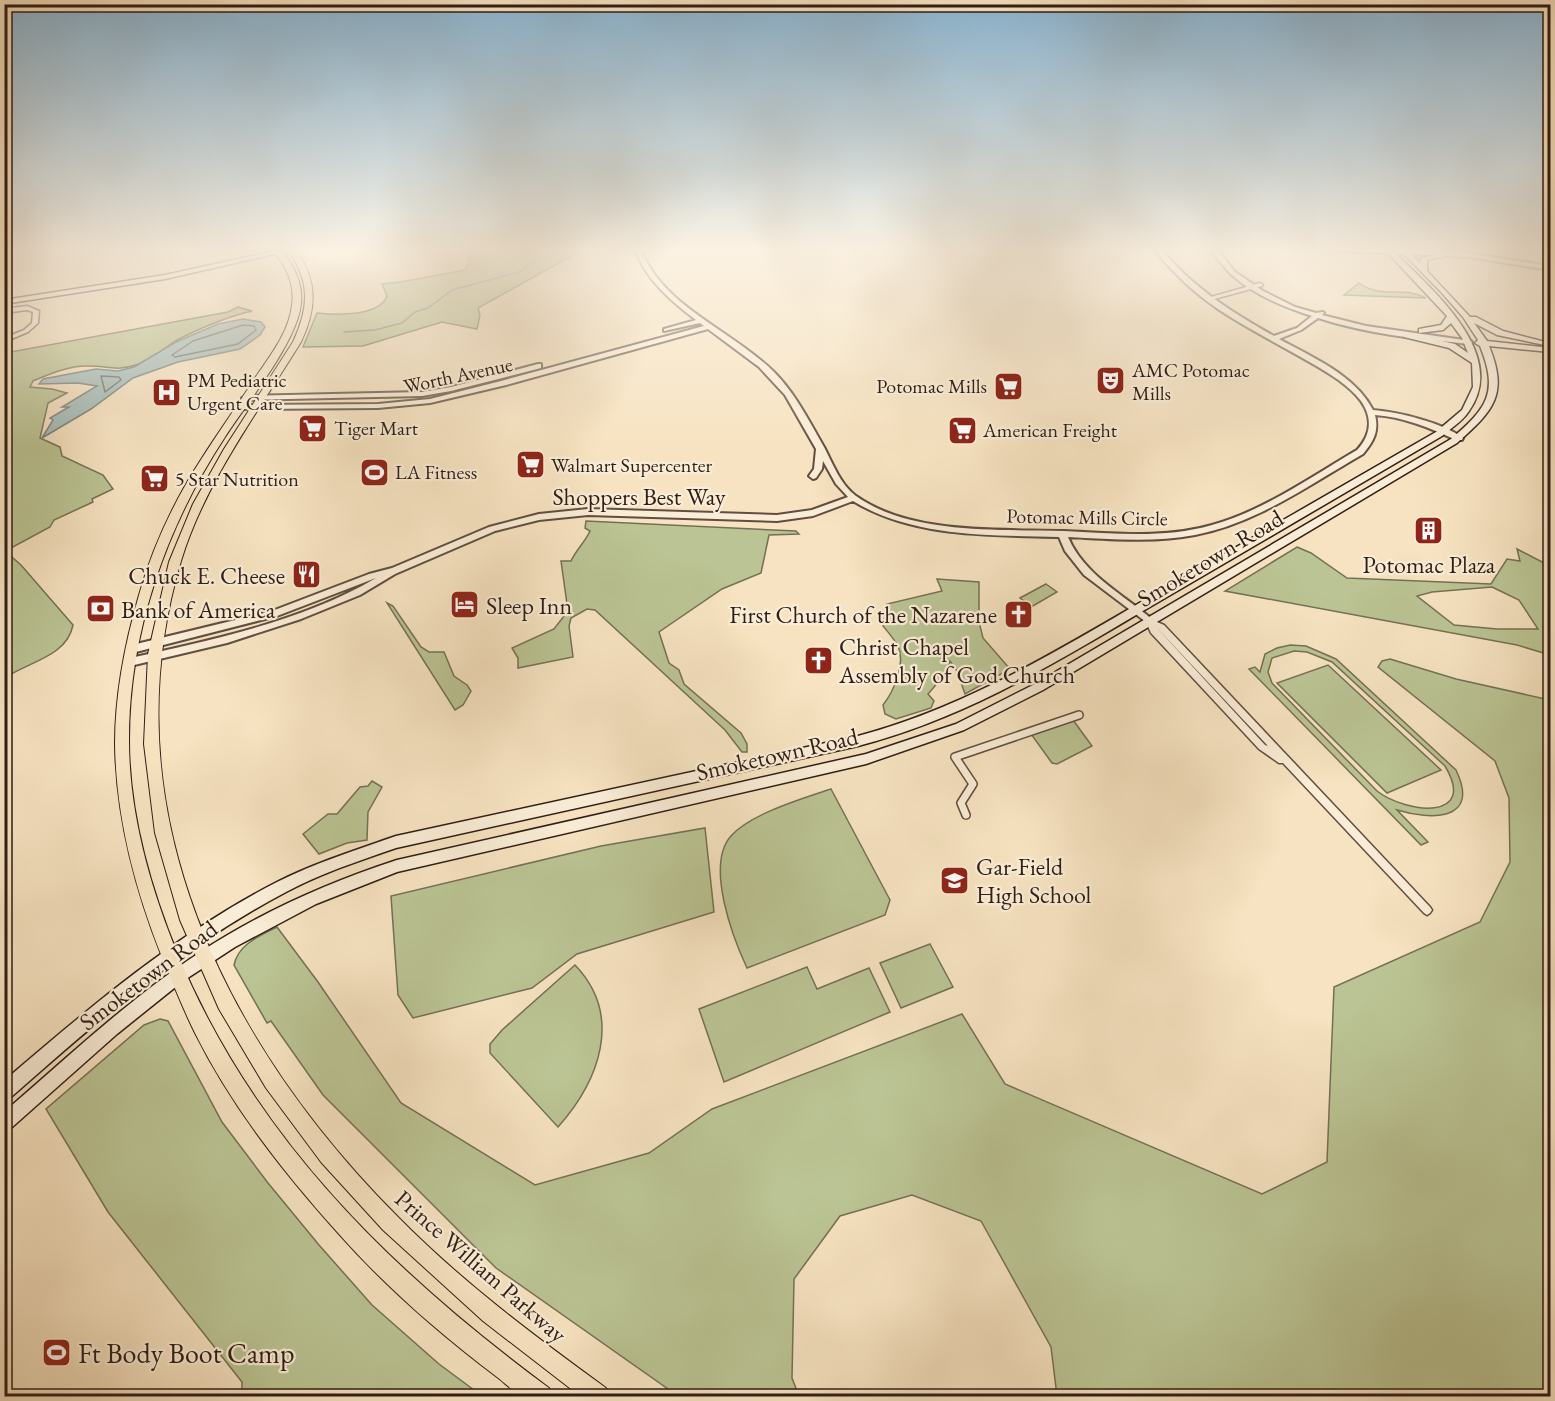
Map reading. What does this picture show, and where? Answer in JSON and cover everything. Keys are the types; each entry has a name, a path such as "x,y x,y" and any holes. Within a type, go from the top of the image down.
{"highway":[{"name":"Prince William Parkway","path":"295,314 187,530 167,588 154,650 150,758 156,801 173,876 204,958 231,1014 260,1061 316,1140 359,1190 437,1268 493,1317 598,1396"},
{"name":"Prince William Parkway","path":"308,314 297,342 191,485 166,534 145,592 131,655 122,722 125,795 142,879 169,954 206,1036 267,1133 306,1184 386,1270 437,1317 487,1358 541,1396"}],"main road":[{"name":"Smoketown Road","path":"4,1123 178,976 204,958 301,903 365,876 397,866 866,759 926,740 992,713 1304,531 1456,440 1477,423 1490,403 1494,386 1491,361 1484,340 1466,314"},
{"path":"1467,314 1496,332 1549,346"},
{"path":"1422,330 1443,327 1451,316 1467,338 1478,364"},
{"path":"1407,335 1452,346 1478,364"},
{"path":"1467,338 1549,346"},
{"path":"1484,340 1536,349"},
{"path":"1491,361 1498,353 1506,350 1549,346"},
{"name":"Smoketown Road","path":"4,1092 169,954 195,936 283,885 376,848 461,826 858,741 918,724 969,704 1030,672 1441,432 1459,418 1471,402 1477,384 1478,364"},
{"path":"1289,521 1304,531"},
{"path":"858,741 866,759"}],"street":[{"path":"4,340 26,331 35,323 36,314"},
{"name":"Potomac Mills Circle","path":"696,314 775,377 792,398 835,476 854,498 887,515 921,525 1003,532 1156,537 1194,532 1230,522 1267,505 1360,452 1372,436 1373,416"},
{"path":"1233,314 1340,377 1365,399 1391,414 1441,432 1456,440"},
{"path":"1274,338 1294,332 1318,314"},
{"path":"1320,314 1356,327 1407,335 1467,338"},
{"path":"1321,314 1467,338"},
{"name":"Worth Avenue","path":"251,403 436,392 703,320"},
{"name":"Worth Avenue","path":"251,403 378,406 436,400 711,326"},
{"path":"1365,399 1373,416 1391,414"},
{"path":"813,476 818,469 820,449"},
{"name":"Shoppers Best Way","path":"131,655 228,640 277,625 366,588 394,571 492,529 557,514 777,518 813,513 854,498"},
{"path":"1062,534 1070,554 1083,570 1150,621 1154,631 1262,747 1290,765 1427,910"},
{"path":"966,815 961,803 973,784 955,757 1079,715"}],"green space":[{"path":"215,314 240,314 197,330 136,365 122,368 79,366 33,381 30,387 67,393 48,403 40,438 60,447 62,456 103,475 113,489 92,499 93,502 54,520 50,527 13,547 5,544 5,353"},
{"path":"316,314 480,315 477,329 442,322 363,346 303,347"},
{"path":"586,521 796,531 799,534 769,535 761,573 722,589 659,632 669,663 679,670 684,684 741,733 747,744 747,752 742,752 725,730 595,610 587,609 571,618 569,626 573,657 518,668 518,658 512,648 554,629 568,611 561,561 571,561 586,539 590,531 585,528"},
{"path":"1297,547 1311,553 1347,578 1491,584 1507,559 1520,561 1517,549 1550,566 1550,655 1517,645 1225,591","holes":["1492,587 1519,600 1538,629 1497,629 1454,625 1417,596 1432,592"]},
{"path":"5,551 21,565 73,625 63,645 55,652 5,678"},
{"path":"937,579 979,582 979,622 983,638 1010,669 965,694 957,671 950,661 947,672 928,694 934,701 931,708 896,719 885,714 883,705 895,685 901,660 898,646 883,626 887,604 942,591"},
{"path":"1046,584 1057,592 1031,607 1020,598"},
{"path":"387,603 393,606 421,647 429,652 444,652 454,676 467,685 471,691 463,705 455,710"},
{"path":"1290,645 1306,646 1336,659 1456,770 1462,787 1462,800 1457,808 1437,815 1397,810 1428,842 1421,845 1249,669 1255,667 1260,672 1265,654","holes":["1294,651 1307,652 1332,662 1445,766 1453,784 1453,796 1446,804 1435,808 1420,808 1405,805 1377,791 1272,683 1268,672 1272,658"]},
{"path":"1390,659 1456,679 1550,700 1550,1396 1057,1396 1051,1347 981,1221 912,1195 840,1216 794,1279 792,1378 799,1396 678,1396 496,1268 323,1095 271,1021 267,1023 234,965 240,951 245,946 277,927 318,982 401,1103 535,1185 649,1153 712,1109 962,1014 1005,1084 1262,1194 1327,1162 1334,987 1480,922 1510,862 1509,798 1495,761 1378,667 1382,661"},
{"path":"1328,665 1441,770 1387,793 1277,683"},
{"path":"1073,720 1092,746 1057,764 1052,763 1031,734"},
{"path":"372,781 382,787 368,812 367,840 347,843 319,854 303,834 328,814 337,814 360,787 368,786"},
{"path":"831,789 890,900 885,915 747,968 724,902 721,865 724,849 731,836 751,821 778,808"},
{"path":"705,828 714,912 577,954 532,988 413,1018 398,995 391,896 601,846"},
{"path":"930,944 953,987 901,1008 880,963"},
{"path":"575,965 590,985 599,1005 602,1027 600,1048 585,1089 573,1109 558,1127 490,1053 490,1044 502,1030"},
{"path":"807,967 817,989 869,968 890,1012 724,1082 699,1009"},
{"path":"160,1019 168,1021 222,1122 319,1245 372,1305 439,1364 482,1396 242,1396 242,1382 108,1212 46,1109 144,1025"}],"water":[{"path":"243,319 261,322 265,327 260,335 240,349 178,362 133,378 91,409 42,438 53,420 50,418 69,407 62,407 97,386 78,383 39,384 43,379 96,369 118,371 134,367 176,342 218,324"}],"waterway":[{"path":"344,332 375,330 402,323 412,314"}],"place":[{"name":"AMC Potomac Mills","path":"1111,381"},
{"name":"Potomac Mills","path":"1008,386"},
{"name":"PM Pediatric Urgent Care","path":"166,392"},
{"name":"Tiger Mart","path":"313,428"},
{"name":"American Freight","path":"962,430"},
{"name":"Walmart Supercenter","path":"530,465"},
{"name":"LA Fitness","path":"374,472"},
{"name":"5 Star Nutrition","path":"154,479"},
{"name":"Potomac Plaza","path":"1429,531"},
{"name":"Chuck E. Cheese","path":"306,575"},
{"name":"Sleep Inn","path":"465,605"},
{"name":"Bank of America","path":"100,609"},
{"name":"First Church of the Nazarene","path":"1018,614"},
{"name":"Christ Chapel Assembly of God Church","path":"818,660"},
{"name":"Gar-Field High School","path":"955,880"},
{"name":"Ft Body Boot Camp","path":"57,1353"}]}
